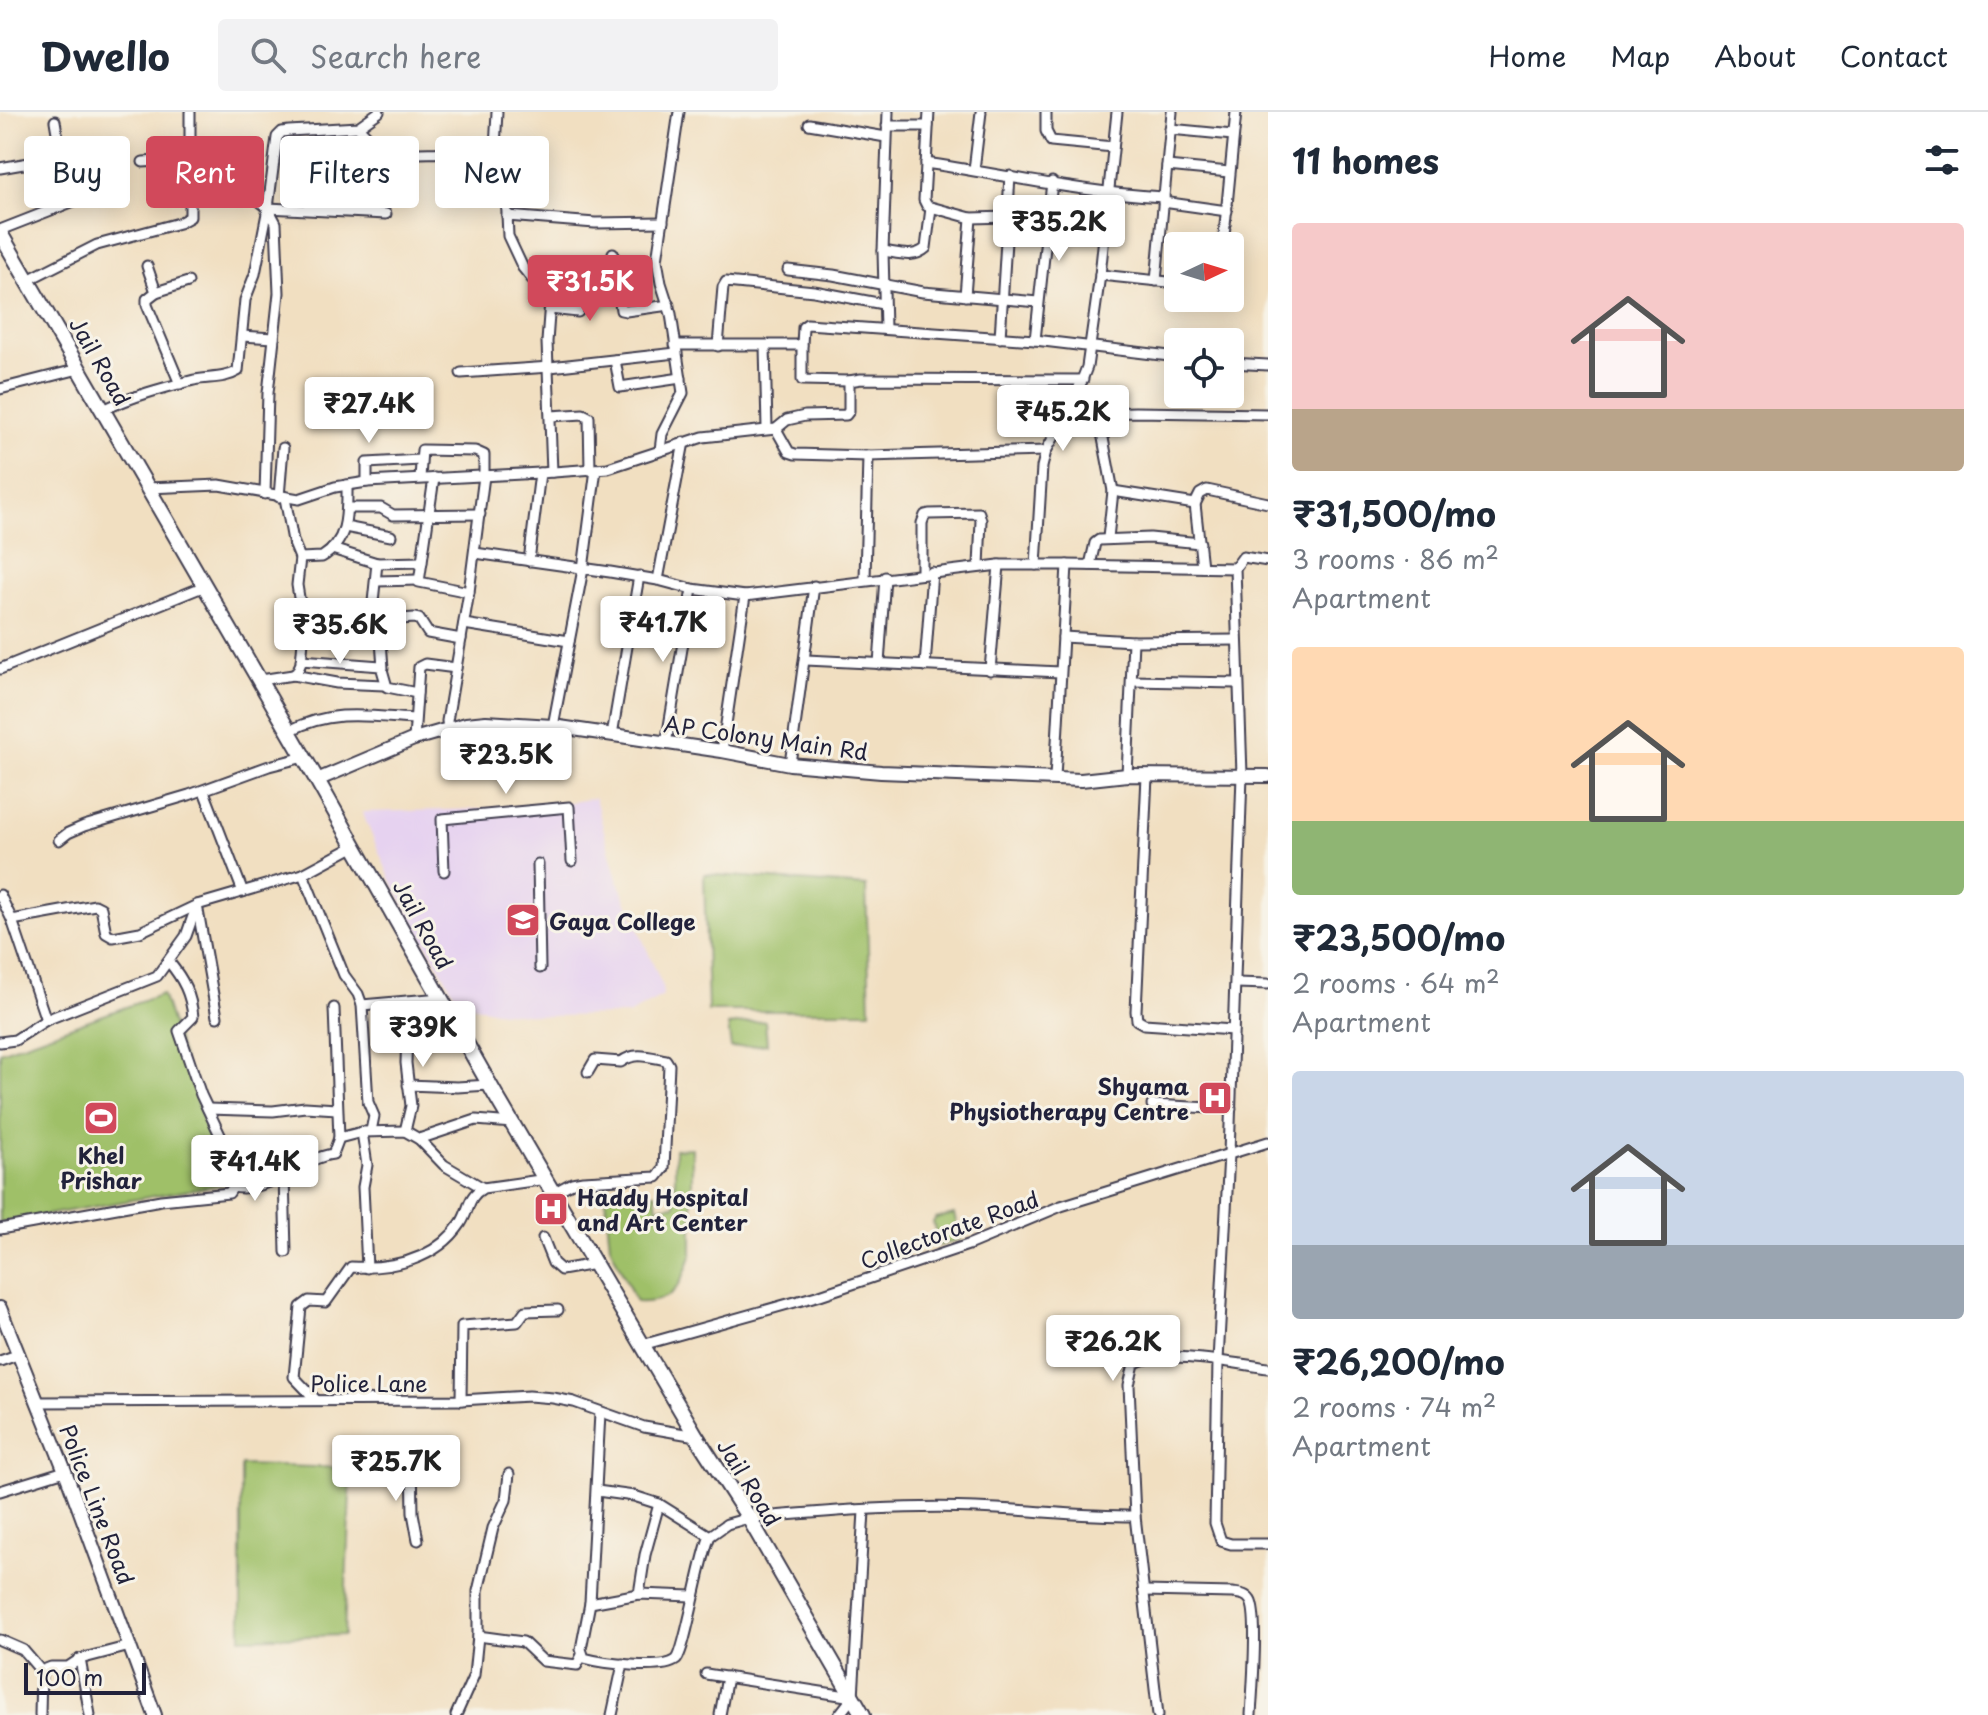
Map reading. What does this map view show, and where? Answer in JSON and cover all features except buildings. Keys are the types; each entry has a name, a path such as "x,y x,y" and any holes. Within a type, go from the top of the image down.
{"main road":[{"name":"Jail Road","path":"0,231 260,680 489,1085 696,1436 749,1518 863,1715"}],"street":[{"path":"190,112 191,136"},
{"path":"103,410 135,395 228,376 238,371 245,300 255,274 268,208 275,145 282,132 358,127 379,112"},
{"path":"496,136 497,112"},
{"path":"660,450 662,434 683,393 669,305 658,271 679,112"},
{"path":"885,329 883,251 888,112"},
{"path":"929,112 924,200 931,208 971,218 1009,217 1048,224"},
{"path":"974,170 981,112"},
{"path":"1046,112 1046,131 1051,141 1113,147"},
{"path":"1036,565 1042,467 1046,451 1083,380 1090,346 1117,112"},
{"path":"1156,281 1172,112"},
{"path":"1225,232 1236,112"},
{"path":"0,168 58,158 60,150 55,121"},
{"path":"809,124 887,132 928,126"},
{"path":"358,127 381,148 435,153"},
{"path":"1170,129 1233,135"},
{"path":"926,163 1227,211"},
{"path":"1167,166 1229,172"},
{"path":"1000,338 1010,176"},
{"path":"1035,340 1052,182"},
{"path":"264,205 276,223 279,278 268,393 265,494"},
{"path":"0,231 58,208"},
{"path":"28,280 97,245 186,220 191,208"},
{"path":"268,208 386,214"},
{"path":"507,208 512,248 531,280 547,297 550,309 547,342 552,472"},
{"path":"883,251 917,255 923,252 931,208"},
{"path":"507,216 595,223 663,222"},
{"path":"965,296 971,218"},
{"path":"613,253 621,310 669,305"},
{"path":"147,266 156,292"},
{"path":"788,270 833,275 884,286 1038,302"},
{"path":"1100,275 1164,282"},
{"path":"550,309 577,313 576,281"},
{"path":"180,384 147,299 156,292 188,282"},
{"path":"718,346 726,282 814,291 883,304"},
{"path":"1083,380 802,380 803,327 807,324 1035,340 1164,355"},
{"path":"242,336 274,338"},
{"path":"461,373 615,360 675,349 802,345"},
{"path":"765,346 771,428 789,452 868,456 1046,451"},
{"path":"615,360 620,387 681,378"},
{"path":"1244,364 1268,365"},
{"path":"0,389 79,369"},
{"path":"148,488 219,485 299,499 367,482 593,469 624,464 684,442 771,428 795,417 848,413 849,381"},
{"path":"1098,412 1113,491 1108,538"},
{"path":"551,416 583,414 589,417 593,469 583,569 553,726"},
{"path":"1067,414 1268,414"},
{"path":"658,580 684,442"},
{"path":"283,448 282,497 300,558 297,585 303,621 300,669 293,675"},
{"path":"420,478 420,452 426,448 481,452 485,461 475,553 448,729"},
{"path":"865,580 868,456"},
{"path":"367,482 367,463 420,460"},
{"path":"529,561 540,473"},
{"path":"434,478 419,580 423,585 469,592"},
{"path":"300,558 322,557 332,549 345,527 347,485"},
{"path":"1202,567 1195,504 1200,494 1207,490 1268,503"},
{"path":"1113,491 1195,504"},
{"path":"347,508 381,508 393,515 480,514"},
{"path":"925,666 927,573 922,523 925,515 979,513 979,566"},
{"path":"345,527 391,536"},
{"path":"1090,565 1095,543 1108,538 1159,538 1200,543"},
{"path":"332,549 377,563 422,562"},
{"path":"475,553 639,576 692,589 745,596 979,566 1235,568"},
{"path":"1268,561 1243,557 1235,568 1242,775 1215,1500 1217,1534 1221,1541 1268,1544"},
{"path":"377,563 373,602 381,641 384,685"},
{"path":"990,670 999,565"},
{"path":"1055,778 1067,565"},
{"path":"612,735 639,576"},
{"path":"879,664 885,577"},
{"path":"376,581 419,580"},
{"path":"0,669 205,586"},
{"path":"790,764 814,586"},
{"path":"666,744 692,589"},
{"path":"722,751 745,596"},
{"path":"376,621 419,619 428,633 461,639"},
{"path":"464,624 569,641"},
{"path":"1063,637 1133,641 1236,640"},
{"path":"1127,775 1133,641"},
{"path":"301,660 383,668"},
{"path":"806,660 1060,672"},
{"path":"414,739 418,670 421,665 456,668"},
{"path":"260,680 293,675 337,683 384,685 417,693"},
{"path":"1132,681 1237,683"},
{"path":"289,731 309,720 328,716 414,719"},
{"name":"AP Colony Main Rd","path":"317,780 414,739 486,722 553,726 790,764 881,772 1081,780 1127,775 1268,776"},
{"path":"59,840 84,826 204,791 269,766 304,757"},
{"path":"1147,776 1137,1020 1144,1024 1233,1030"},
{"path":"204,791 243,892"},
{"path":"444,871 442,819 569,807 572,861"},
{"path":"12,920 95,905 101,908 106,933 113,937 140,932 197,905 303,874 355,846"},
{"path":"538,864 540,968"},
{"path":"303,874 344,975 362,1005 368,1102 374,1116 367,1132 363,1187 367,1268"},
{"path":"0,895 12,920 46,1020"},
{"path":"0,1042 15,1040 46,1020 157,976 186,936 197,905"},
{"path":"197,905 217,1017"},
{"path":"0,1229 161,1200 229,1193 233,1187 220,1135 179,1031 193,1017 192,998 169,962"},
{"path":"1236,983 1268,984"},
{"path":"362,1005 441,998"},
{"path":"405,1131 411,1106 408,1001"},
{"path":"233,1187 243,1189 284,1175 317,1157 333,1154 339,1138 334,1008"},
{"path":"315,1399 294,1377 301,1307 309,1301 326,1302 351,1267 367,1268 422,1259 455,1230 467,1213 471,1196 483,1188 657,1177 664,1168 669,1065 666,1060 629,1055 621,1062 595,1060 588,1072"},
{"path":"408,1085 489,1085"},
{"path":"1152,1105 1231,1109"},
{"path":"208,1109 337,1109"},
{"path":"419,1139 476,1120 512,1123"},
{"path":"339,1138 367,1132 405,1131 419,1139 435,1159 483,1188"},
{"name":"Collectorate Road","path":"642,1345 820,1295 968,1245 1061,1206 1268,1142"},
{"path":"284,1175 286,1252"},
{"path":"543,1238 553,1263 561,1270 595,1264"},
{"name":"Police Line Road","path":"0,1308 65,1471 155,1715"},
{"path":"461,1400 462,1326 517,1322 525,1311 558,1310"},
{"path":"0,1361 17,1355"},
{"path":"1158,1715 1135,1516 1129,1385 1134,1364 1149,1358 1218,1361 1268,1368"},
{"name":"Police Lane","path":"37,1402 461,1400 529,1396 574,1402 669,1433 696,1436"},
{"path":"478,1636 523,1642 547,1662 577,1665 582,1655 590,1603 600,1413"},
{"path":"412,1461 413,1513 418,1540"},
{"path":"0,1491 65,1471"},
{"path":"456,1715 474,1675 478,1591 493,1528 506,1500 509,1474"},
{"path":"597,1491 634,1496 659,1504 710,1536"},
{"path":"639,1594 645,1555 659,1504"},
{"path":"582,1655 623,1664 666,1664 679,1657 692,1596 710,1536 727,1524 749,1518 975,1508 1135,1516"},
{"path":"839,1715 853,1697 864,1511"},
{"path":"1144,1591 1233,1593 1250,1600 1254,1620 1251,1715"},
{"path":"590,1603 639,1594 692,1596"},
{"path":"0,1640 23,1650 41,1671 40,1715"},
{"path":"41,1671 73,1665 80,1659 130,1646"},
{"path":"80,1659 90,1715"},
{"path":"612,1715 623,1664"},
{"path":"706,1674 853,1697"},
{"path":"720,1715 727,1677"}],"shaded area":[{"name":"Gaya College","path":"595,798 617,879 662,985 663,996 628,1015 546,1016 495,1011 459,1002 393,885 362,812 535,808"}],"green space":[{"path":"704,874 866,886 870,1011 708,1011"},
{"name":"Khel Prishar","path":"162,994 224,1184 0,1223 0,1052"},
{"path":"765,1021 767,1044 731,1048 728,1025"},
{"path":"692,1148 692,1253 688,1265 679,1284 668,1296 636,1302 610,1246 605,1196 655,1193 657,1207 675,1205 675,1149"},
{"path":"954,1214 961,1239 939,1246 933,1222 936,1218"},
{"path":"241,1465 351,1468 344,1635 241,1638"}],"place":[{"name":"Gaya College","path":"523,920"},
{"name":"Shyama Physiotherapy Centre","path":"1215,1098"},
{"name":"Khel Prishar","path":"101,1118"},
{"name":"Haddy Hospital and Art Center","path":"551,1209"}]}
